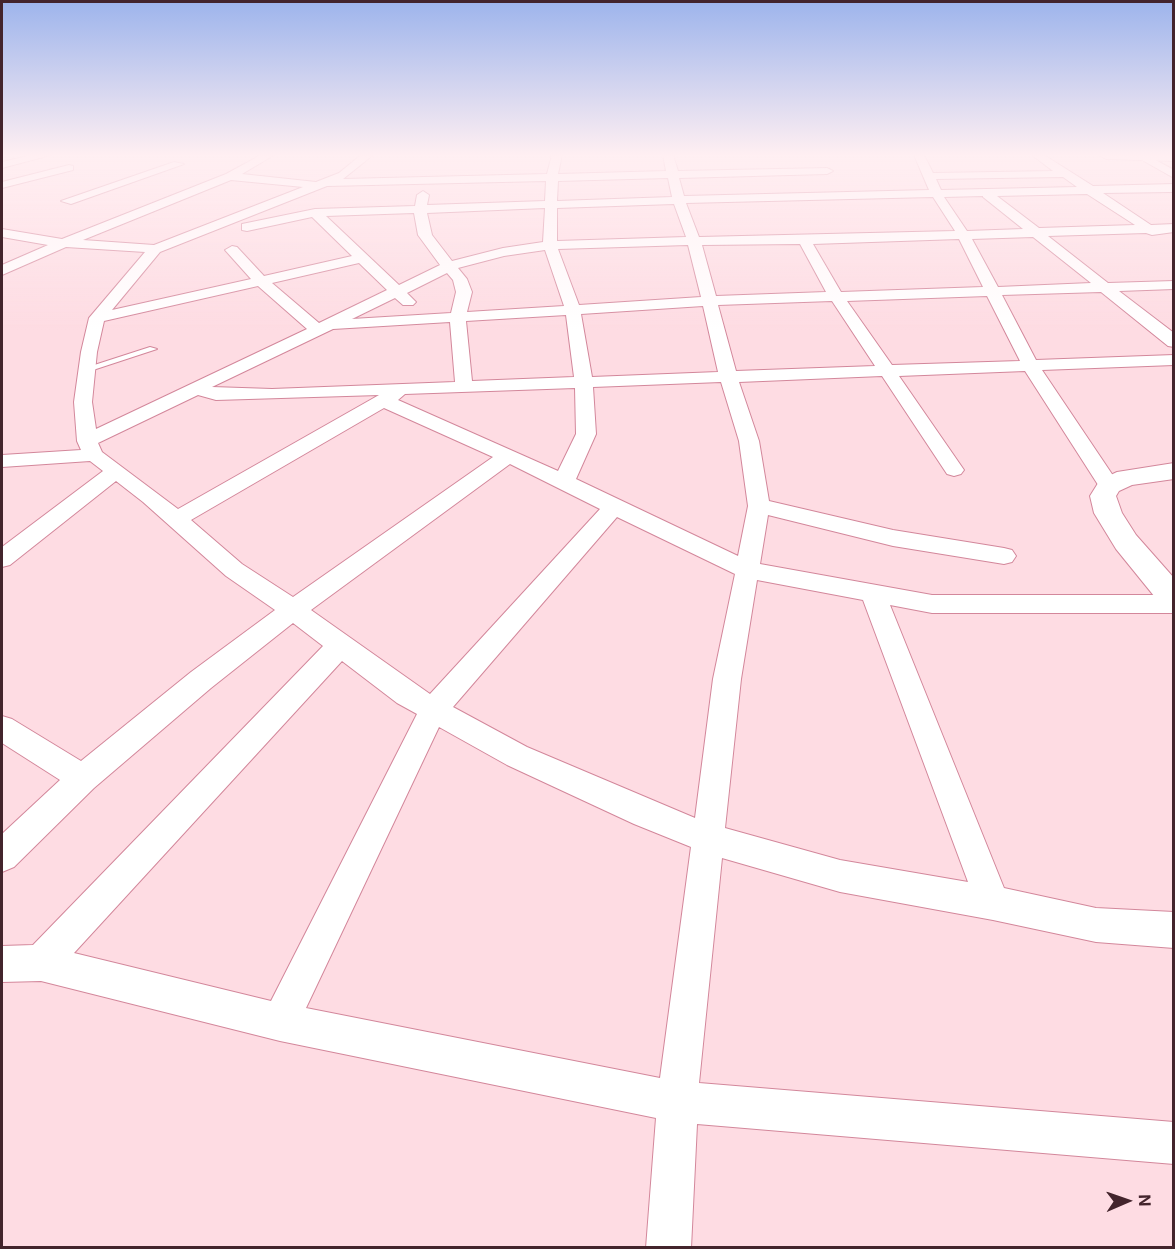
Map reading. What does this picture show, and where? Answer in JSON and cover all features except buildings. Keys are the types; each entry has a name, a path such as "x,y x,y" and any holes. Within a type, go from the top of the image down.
{"street":[{"path":"2,271 136,213"},
{"path":"248,213 155,249 97,318 83,402 90,448 177,519 234,570 293,609 407,695 517,756 645,814 708,838 840,876 993,903 1096,925 1173,930"},
{"path":"2,233 63,243 155,249 314,213"},
{"path":"315,213 410,304 421,320"},
{"path":"421,213 425,235 433,248 460,279 464,292 459,317 464,387"},
{"path":"551,213 550,244 573,310 584,382 586,434 564,481"},
{"path":"668,1248 678,1102 727,679 759,506 749,441 729,378 685,213"},
{"path":"949,213 993,290 1031,366 1109,486"},
{"path":"1010,213 1101,288 1173,342"},
{"path":"1125,213 1149,229"},
{"path":"2,461 90,448 197,388 450,266 503,252 550,244 804,240 1149,229 1169,234"},
{"path":"804,240 836,296 954,470"},
{"path":"232,250 261,281 322,328 708,301 1173,285"},
{"path":"97,318 360,258"},
{"path":"197,388 216,395 1173,360"},
{"path":"177,519 402,389"},
{"path":"383,400 564,481 748,570 932,604 1173,604"},
{"path":"2,856 83,778 201,680 293,609 508,456"},
{"path":"2,558 116,471"},
{"path":"1173,471 1126,478 1109,486 1103,496 1108,513 1126,542 1173,598"},
{"path":"1173,485 1143,489 1130,495 1123,503 1126,514 1139,534 1173,574"},
{"path":"759,506 893,538 1004,556"},
{"path":"280,1022 433,710 614,507"},
{"path":"2,535 29,537"},
{"path":"873,593 993,903"},
{"path":"41,963 340,645"},
{"path":"2,728 83,778"},
{"path":"2,964 41,963 280,1022 678,1102 1172,1146"}],"lane":[{"path":"87,369 153,349"}]}
